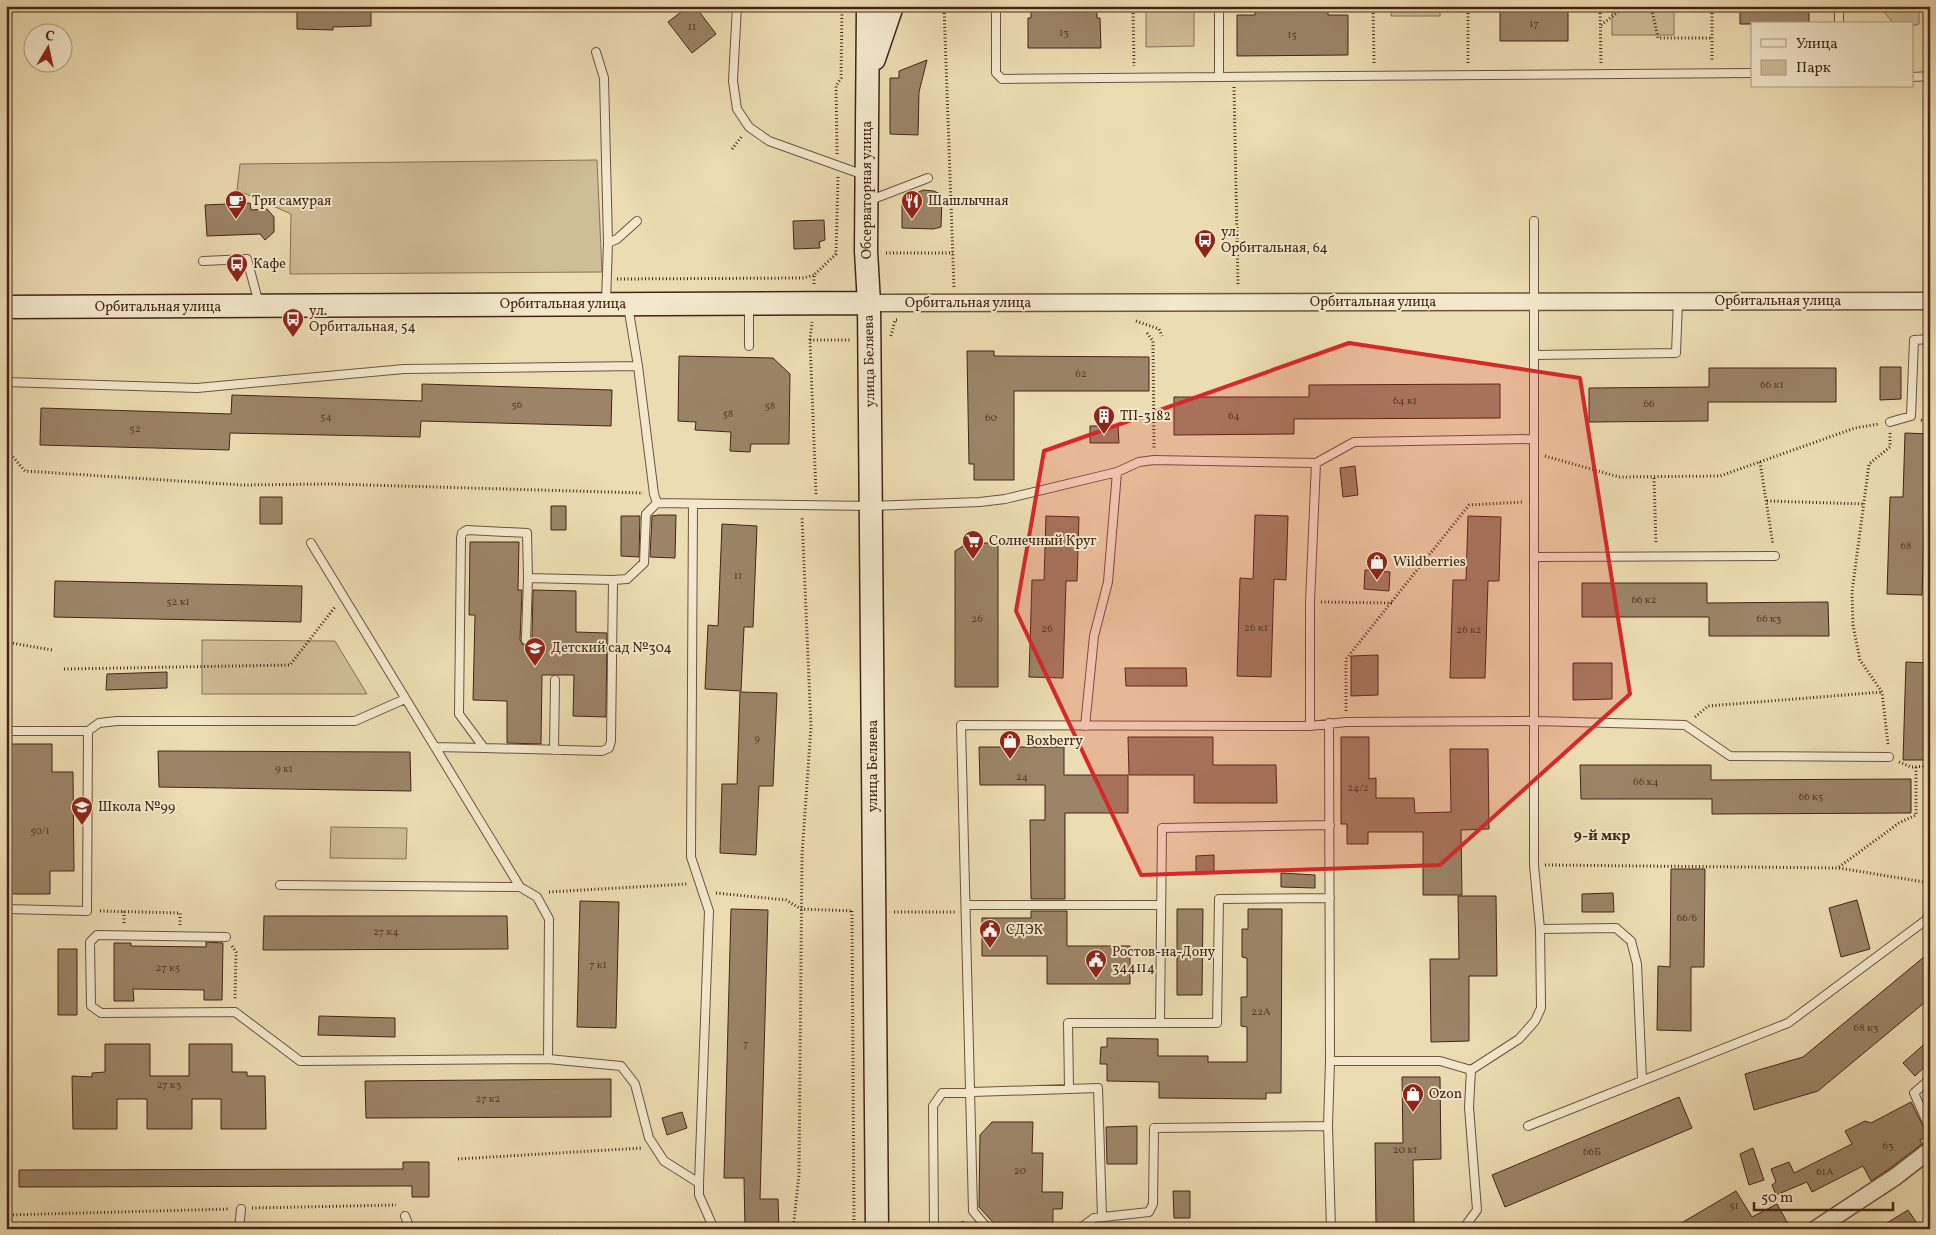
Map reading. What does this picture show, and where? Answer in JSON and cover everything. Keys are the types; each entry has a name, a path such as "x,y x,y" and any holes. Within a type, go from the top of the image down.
{"main road":[{"name":"Обсерваторная улица","path":"868,6 866,251 869,304"},
{"name":"Обсерваторная улица","path":"868,76 892,6"},
{"name":"Орбитальная улица","path":"6,307 869,304"},
{"name":"улица Беляева","path":"869,304 877,1229"}],"street":[{"name":"Орбитальная улица","path":"869,304 1930,301"},
{"path":"1816,1229 1895,1177 1930,1150"}],"lane":[{"path":"736,6 733,81 737,109 748,127 769,141 866,176"},
{"path":"996,6 998,77 1002,79 1751,73"},
{"path":"1219,6 1219,77"},
{"path":"1839,6 1839,22"},
{"path":"596,52 604,78 608,243 606,304"},
{"path":"1914,77 1930,76"},
{"path":"866,202 928,178"},
{"path":"608,243 617,239 638,221"},
{"path":"1330,1061 1440,1061 1471,1070 1519,1039 1535,1021 1541,1008 1540,929 1534,865 1534,221"},
{"path":"203,261 247,259 260,306"},
{"path":"1534,355 1676,353 1678,302"},
{"path":"628,304 638,366 654,494 657,503"},
{"path":"749,304 749,346"},
{"path":"1890,422 1911,416 1914,340 1930,339"},
{"path":"6,382 197,388 404,369 638,366"},
{"path":"528,578 627,579 644,563 646,514 657,503 871,506 980,502 1005,499 1117,472 1138,462 1154,460 1316,463 1354,442 1533,439"},
{"path":"1310,726 1310,602 1316,463"},
{"path":"1085,726 1094,636 1108,582 1117,472"},
{"path":"598,1229 714,1228 699,1195 709,910 691,857 693,504"},
{"path":"484,748 459,714 462,533 467,530 522,531 527,533 526,640"},
{"path":"311,543 520,887 537,897 550,919 548,1059"},
{"path":"1534,557 1774,556"},
{"path":"435,747 602,751 609,748 611,741 613,580"},
{"path":"554,750 555,680"},
{"path":"6,731 88,731 99,723 117,721 354,720 405,699"},
{"path":"988,1229 972,1211 961,725 1310,726 1346,722 1535,721 1685,725 1730,756 1889,757"},
{"path":"1329,723 1330,1061 1328,1126 1331,1229"},
{"path":"6,909 87,911 88,731"},
{"path":"1160,1023 1162,828 1330,825"},
{"path":"280,885 520,887"},
{"path":"1069,1088 1068,1023 1216,1023 1219,899 1330,898"},
{"path":"966,908 1161,905"},
{"path":"1528,1126 1642,1079 1788,1023 1926,920 1930,912"},
{"path":"1540,929 1616,928 1631,941 1637,964 1642,1079"},
{"path":"226,936 97,935 90,942 90,1006 101,1013 235,1012 300,1061 548,1059 621,1066 635,1084 649,1138 664,1161 699,1183"},
{"path":"1463,1229 1477,1210 1469,1107 1471,1070"},
{"path":"1930,1079 1914,1092 1930,1128"},
{"path":"934,1229 932,1106 942,1093 1098,1088 1102,1217"},
{"path":"1079,1229 1094,1218 1149,1212 1153,1204 1154,1128 1328,1126"},
{"path":"239,1229 241,1209"},
{"path":"405,1216 410,1229"}],"path":[{"path":"944,6 954,303"},
{"path":"1133,6 1134,78"},
{"path":"1373,6 1374,76"},
{"path":"1468,6 1469,76"},
{"path":"1600,6 1601,74"},
{"path":"1601,25 1626,6"},
{"path":"1651,6 1658,38 1712,38"},
{"path":"1712,6 1713,74"},
{"path":"1234,77 1238,302"},
{"path":"837,250 953,253"},
{"path":"607,279 804,278 814,275"},
{"path":"817,506 810,340 890,340 895,320 904,320"},
{"path":"1128,321 1138,321 1159,329 1162,336"},
{"path":"1147,333 1153,341 1154,460"},
{"path":"1534,454 1620,477 1720,476 1855,428 1890,422 1890,447 1869,464 1852,592 1853,625 1860,660 1882,692 1889,757 1911,767 1930,766"},
{"path":"6,449 25,471 241,485 332,484 654,494"},
{"path":"1760,462 1774,556"},
{"path":"1654,478 1657,557"},
{"path":"1346,722 1346,659 1469,505 1534,501"},
{"path":"1767,501 1863,504"},
{"path":"793,1229 799,1175 803,816 811,727 801,506"},
{"path":"64,668 290,665 344,597"},
{"path":"1310,602 1392,603"},
{"path":"6,642 52,650"},
{"path":"1685,725 1708,706 1882,692"},
{"path":"1839,868 1899,823 1916,815 1916,767"},
{"path":"1534,865 1839,868 1930,882"},
{"path":"537,897 552,890 700,883"},
{"path":"703,892 786,900 802,909 852,911 854,1229"},
{"path":"898,912 966,908"},
{"path":"87,911 124,913 180,912 180,918"},
{"path":"226,936 236,952 235,1012"},
{"path":"458,1159 655,1147"},
{"path":"6,1215 396,1205"}],"highlighted area":[{"path":"1349,343 1580,378 1630,694 1440,865 1141,875 1016,611 1044,451"}],"green space":[{"path":"1146,6 1194,6 1194,46 1146,47"},
{"path":"1391,6 1440,6 1440,16 1391,16"},
{"path":"1612,6 1674,6 1674,35 1612,35"},
{"path":"1889,6 1919,6 1919,24 1914,25 1914,22 1892,22 1883,11"},
{"path":"597,160 602,272 290,274 291,214 237,190 240,164"},
{"path":"202,640 335,641 367,694 202,694"},
{"path":"331,827 407,828 406,859 330,858"},
{"path":"6,1069 11,1069 10,1176 6,1176"}],"building":[{"path":"297,6 371,6 371,26 333,27 333,30 297,29"},
{"path":"689,6 695,6 716,34 692,53 668,22"},
{"path":"1031,6 1097,6 1097,18 1100,18 1101,48 1028,48 1028,18 1031,18"},
{"path":"1255,6 1328,6 1328,15 1348,15 1348,55 1237,56 1237,15 1255,15"},
{"path":"1500,6 1568,6 1568,41 1500,41"},
{"path":"1740,6 1809,6 1809,22 1751,22 1751,24 1740,24"},
{"path":"927,60 919,92 918,135 890,134 890,78 899,78 899,71"},
{"path":"923,190 934,191 942,195 941,227 933,229 902,228 902,200"},
{"path":"250,203 251,210 267,209 274,217 274,232 265,240 260,234 207,236 205,205"},
{"path":"824,220 825,240 819,242 820,248 794,249 793,221"},
{"path":"967,351 994,351 994,356 1149,357 1149,391 1014,391 1014,480 974,480 974,464 969,464"},
{"path":"679,356 773,358 790,374 789,444 751,444 750,452 730,451 731,432 695,430 696,422 678,421"},
{"path":"1880,367 1901,367 1901,399 1880,400"},
{"path":"1709,368 1836,368 1836,402 1708,402 1708,421 1589,422 1589,388 1709,387"},
{"path":"422,384 612,390 611,426 421,421 420,437 230,433 229,450 40,445 41,408 231,414 232,395 422,401"},
{"path":"1500,384 1500,418 1294,419 1294,434 1174,435 1174,397 1309,397 1309,385"},
{"name":"ТП-3182","path":"1090,426 1118,426 1119,443 1090,443"},
{"path":"1905,433 1930,434 1930,498 1925,498 1922,595 1887,594 1890,497 1903,497"},
{"path":"1355,466 1358,495 1343,497 1340,468"},
{"path":"260,497 282,497 282,524 260,524"},
{"path":"551,506 566,506 566,530 551,530"},
{"path":"676,515 675,558 650,557 652,516"},
{"path":"1255,515 1288,516 1286,580 1274,579 1271,677 1237,676 1240,578 1253,579"},
{"path":"621,516 640,516 639,557 621,556"},
{"path":"1046,516 1079,517 1077,581 1066,581 1063,678 1029,677 1032,580 1044,580"},
{"path":"1468,516 1501,517 1499,581 1488,581 1485,678 1450,678 1453,580 1466,580"},
{"path":"722,524 757,526 753,627 744,627 741,691 705,689 708,625 718,626"},
{"path":"470,542 519,542 518,590 522,590 520,640 523,645 529,645 532,640 533,590 576,591 576,632 607,633 606,717 573,716 574,675 542,675 541,744 507,743 507,701 473,700 475,615 469,615"},
{"path":"968,543 998,543 998,687 955,687 955,551"},
{"name":"Wildberries","path":"1365,570 1390,572 1389,591 1364,589"},
{"path":"55,581 302,586 301,622 54,617"},
{"path":"1582,583 1707,583 1707,603 1828,602 1829,636 1709,636 1709,617 1582,617"},
{"path":"1378,655 1378,695 1351,696 1351,656"},
{"path":"1906,662 1930,663 1930,760 1903,760"},
{"path":"1573,663 1612,663 1612,699 1573,700"},
{"path":"1125,668 1186,668 1187,686 1126,686"},
{"path":"167,672 167,688 106,690 107,674"},
{"path":"740,692 777,693 773,786 759,786 756,855 720,853 722,784 737,784"},
{"path":"1128,737 1213,737 1213,765 1276,765 1277,803 1194,803 1194,775 1129,775"},
{"path":"1341,737 1369,737 1369,779 1376,778 1376,798 1414,798 1415,813 1451,812 1450,749 1488,749 1489,829 1461,830 1462,895 1423,895 1423,832 1368,832 1368,844 1347,844 1347,824 1341,824"},
{"path":"6,744 52,744 52,772 73,772 74,871 50,871 50,894 6,894"},
{"path":"979,747 1064,747 1064,775 1128,775 1128,813 1065,813 1065,899 1031,899 1030,820 1045,820 1045,785 980,785"},
{"path":"158,751 410,752 411,791 159,787"},
{"path":"1580,765 1711,765 1711,780 1911,779 1911,813 1712,814 1712,799 1581,799"},
{"path":"1214,855 1214,873 1196,873 1196,856"},
{"path":"1671,869 1705,869 1704,967 1691,967 1691,1031 1657,1030 1658,966 1670,967"},
{"path":"1281,873 1315,875 1315,888 1281,887"},
{"path":"1613,893 1614,912 1582,912 1582,894"},
{"path":"1458,896 1496,896 1497,976 1469,976 1469,1041 1431,1042 1430,959 1459,959"},
{"path":"1857,900 1870,949 1841,957 1829,908"},
{"path":"580,901 619,902 616,1028 577,1027"},
{"path":"731,909 768,910 760,1199 778,1199 779,1229 745,1229 744,1178 724,1178"},
{"path":"1177,909 1203,909 1202,995 1177,995"},
{"path":"1248,909 1282,909 1281,1093 1266,1093 1266,1099 1159,1098 1159,1082 1107,1081 1107,1064 1100,1064 1101,1047 1107,1047 1107,1038 1158,1039 1158,1056 1208,1056 1208,1062 1247,1062 1247,1027 1241,1026 1241,997 1247,997 1247,958 1242,957 1242,929 1248,929"},
{"path":"1031,911 1067,911 1067,946 1130,946 1130,984 1047,984 1047,956 982,956 982,918 1031,918"},
{"path":"264,916 507,916 508,949 263,950"},
{"path":"206,942 223,943 222,1000 204,1000 204,990 133,989 134,1001 114,1001 114,943 131,943 131,946 206,947"},
{"path":"58,949 77,949 77,1015 58,1015"},
{"path":"1930,952 1930,998 1818,1091 1754,1110 1745,1074 1803,1057"},
{"path":"319,1016 395,1018 395,1037 318,1035"},
{"path":"1930,1039 1930,1062 1915,1076 1903,1063"},
{"path":"105,1044 150,1044 150,1076 189,1076 189,1044 232,1044 232,1072 247,1072 247,1076 265,1076 266,1129 221,1129 221,1099 192,1099 192,1129 147,1129 147,1099 117,1099 117,1129 73,1129 72,1076 92,1077 92,1073 105,1072"},
{"path":"1402,1077 1440,1077 1441,1159 1413,1160 1414,1223 1376,1224 1375,1143 1403,1143"},
{"path":"611,1079 611,1117 366,1118 365,1081"},
{"path":"1679,1097 1692,1128 1505,1207 1492,1175"},
{"path":"1911,1102 1928,1136 1920,1140 1922,1144 1889,1169 1871,1181 1863,1166 1812,1192 1807,1182 1776,1195 1772,1185 1776,1182 1771,1169 1789,1162 1794,1173 1852,1144 1845,1131 1865,1121 1871,1123"},
{"path":"682,1112 687,1128 667,1135 662,1118"},
{"path":"992,1122 1033,1122 1032,1153 1043,1153 1042,1192 1063,1192 1062,1209 1053,1209 1053,1229 999,1229 979,1207 980,1135"},
{"path":"1137,1126 1137,1164 1107,1164 1106,1127"},
{"path":"1753,1148 1764,1180 1749,1185 1740,1154"},
{"path":"403,1162 429,1162 429,1197 412,1197 412,1186 19,1187 19,1170 403,1169"},
{"path":"1173,1191 1190,1191 1190,1218 1174,1218"},
{"path":"1736,1191 1752,1217 1777,1204 1791,1229 1671,1229"},
{"path":"1908,1210 1921,1229 1877,1229"}],"place":[{"name":"Три самурая","path":"236,220"},
{"name":"Шашлычная","path":"912,220"},
{"name":"ул. Орбитальная, 64","path":"1205,259"},
{"name":"Кафе","path":"237,283"},
{"name":"ул. Орбитальная, 54","path":"293,338"},
{"name":"ТП-3182","path":"1104,435"},
{"name":"Солнечный Круг","path":"973,560"},
{"name":"Wildberries","path":"1377,581"},
{"name":"Детский сад №304","path":"535,667"},
{"name":"Boxberry","path":"1010,760"},
{"name":"Школа №99","path":"82,826"},
{"name":"СДЭК","path":"990,949"},
{"name":"Ростов-на-Дону 344114","path":"1096,979"},
{"name":"Ozon","path":"1413,1113"}],"district":[{"name":"9-й мкр","path":"1602,836"}]}
